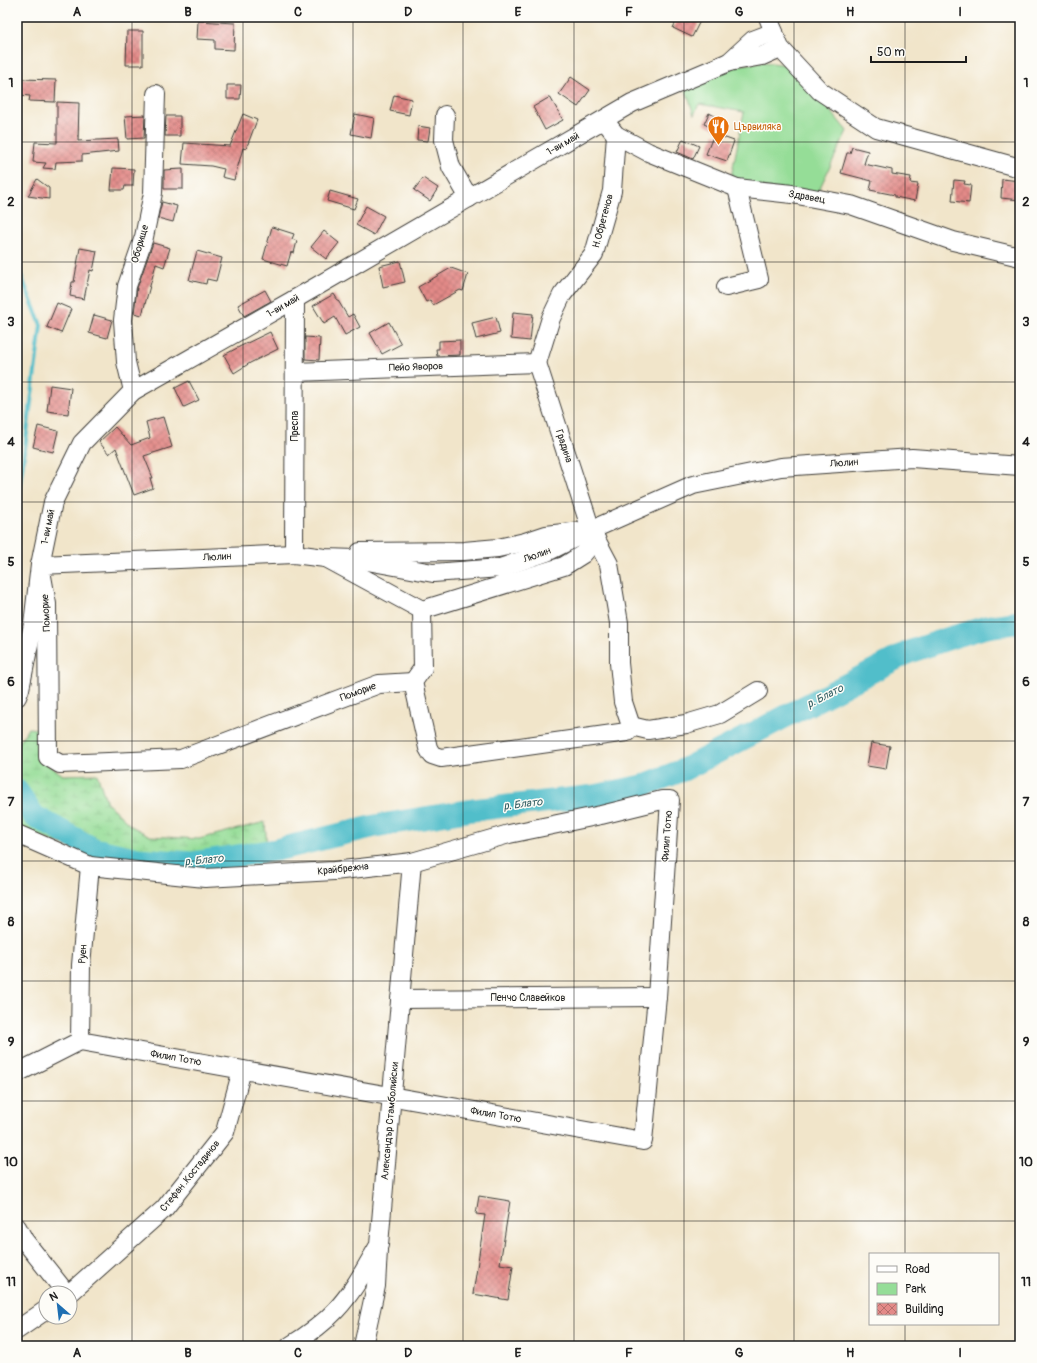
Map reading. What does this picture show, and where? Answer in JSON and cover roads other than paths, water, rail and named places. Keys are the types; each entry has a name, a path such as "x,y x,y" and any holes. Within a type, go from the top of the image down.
{"street":[{"name":"1-ви май","path":"17,697 20,689 25,624 40,565 53,502 82,443 133,391 295,299 632,103 729,62 762,56 774,32"},
{"path":"774,32 820,91 876,128 1020,168"},
{"name":"Оборище","path":"133,391 126,362 123,320 127,286 144,237 152,193 156,94"},
{"path":"445,115 444,140 451,167 469,198"},
{"name":"Здравец","path":"604,120 616,135 648,152 737,188 792,194 851,205 953,241 1020,257"},
{"name":"Н.Обретенов","path":"537,363 551,318 562,296 594,254 612,190 616,135"},
{"path":"726,287 759,279 737,188"},
{"name":"Преспа","path":"295,299 295,372 310,556"},
{"name":"Пейо Яворов","path":"295,372 537,363"},
{"name":"Градина","path":"537,363 594,535"},
{"name":"Люлин","path":"40,565 310,556 328,552 464,551 498,548 525,542 546,535 594,535 693,485 781,467 912,458 1020,466"},
{"path":"310,556 422,610 564,566 583,554 594,535"},
{"path":"594,535 609,564 619,623 619,663 623,702 631,726"},
{"name":"Поморие","path":"40,565 47,604 48,757 60,764 181,759 379,684 413,682"},
{"path":"422,610 423,668 413,682 428,748 432,755 441,758 620,734 627,732 631,726"},
{"path":"631,726 648,730 686,724 720,714 758,691"},
{"name":"Крайбрежна","path":"17,834 90,866 205,878 334,871 412,862 509,834 601,815 662,800 670,800"},
{"name":"Филип Тотю","path":"80,1041 643,1141 657,997 670,800"},
{"name":"Александър Стамболийски","path":"290,1346 305,1337 336,1310 361,1276 379,1245 412,862"},
{"name":"Руен","path":"80,1041 82,965 90,866"},
{"name":"Пенчо Славейков","path":"400,999 657,997"},
{"path":"17,1073 80,1041"},
{"name":"Стефан .Костадинов","path":"78,1286 164,1209 225,1132 242,1070"},
{"path":"17,1227 24,1240 60,1285"},
{"path":"363,1346 376,1286 379,1245"},
{"path":"17,1330 38,1316"}],"waterway":[{"path":"17,266 41,325 17,502"},
{"name":"р. Блато","path":"17,791 34,816 94,849 138,859 192,863 276,850 375,826 473,810 595,796 642,786 683,770 909,652 986,627 1020,622"}],"place":[{"name":"Цървиляка","path":"719,146"}]}
